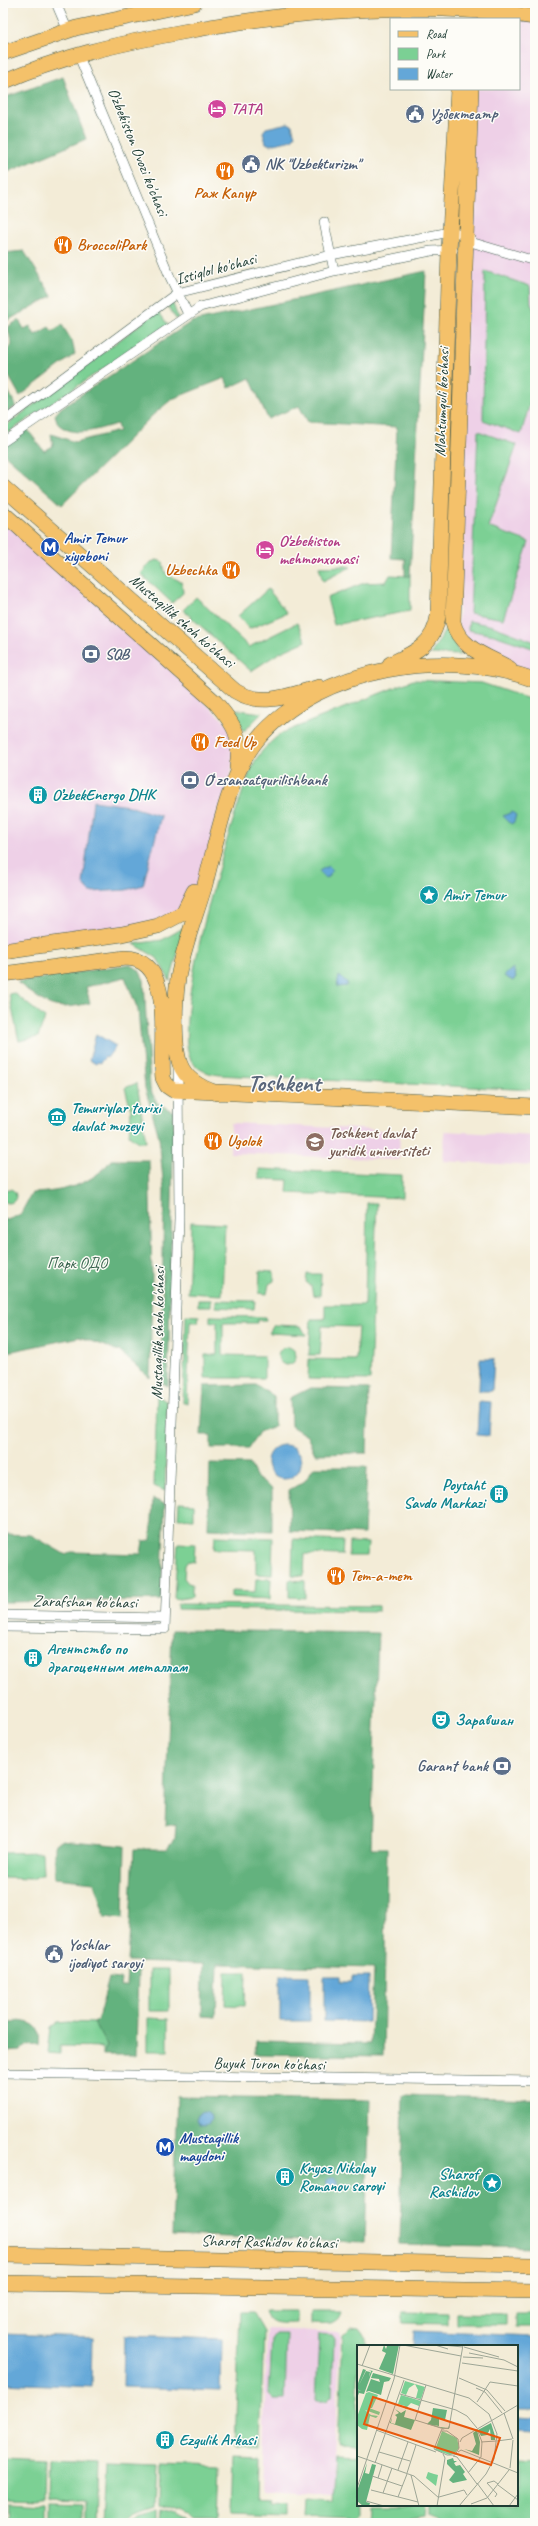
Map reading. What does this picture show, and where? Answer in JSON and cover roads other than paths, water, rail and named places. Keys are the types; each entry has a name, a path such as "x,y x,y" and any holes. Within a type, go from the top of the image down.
{"main road":[{"path":"3,53 68,31 194,3"},
{"path":"3,82 78,54 210,26 312,12 363,8 470,10 535,17"},
{"name":"O'zbekiston Ovozi ko'chasi","path":"68,31 78,54"},
{"name":"Mahtumquli ko'chasi","path":"371,673 420,650 433,634 437,623 445,442 449,250 458,90"},
{"name":"Mahtumquli ko'chasi","path":"471,90 468,242 453,622 458,636 466,644 530,679"},
{"name":"Mustaqillik shoh ko'chasi","path":"3,487 242,695 256,700 273,700 371,673"},
{"path":"3,513 195,683 224,712 236,729 240,741 234,783"},
{"path":"216,1093 198,1085 187,1075 181,1064 178,1049 176,1001 178,977 234,783 249,751 272,725 304,702 371,673 410,666 463,666 500,670 530,679"},
{"path":"3,951 141,931 179,916 189,905 224,816"},
{"path":"3,974 125,958 142,962 153,973 160,991 164,1079 170,1089 216,1093 535,1108"},
{"name":"Sharof Rashidov ko'chasi","path":"3,2255 535,2265"},
{"path":"3,2283 535,2291"}],"street":[{"name":"O'zbekiston Ovozi ko'chasi","path":"56,3 68,31"},
{"name":"O'zbekiston Ovozi ko'chasi","path":"78,54 177,293 188,314"},
{"path":"324,222 334,271"},
{"name":"Istiqlol ko'chasi","path":"3,422 177,293 331,255 450,232 468,242"},
{"name":"Istiqlol ko'chasi","path":"3,442 200,306 334,271 431,251 449,250 468,242"},
{"path":"468,242 535,261"},
{"name":"Mustaqillik shoh ko'chasi","path":"165,1629 174,1396 180,1091 178,1049"},
{"name":"Zarafshan ko'chasi","path":"3,1615 166,1618"},
{"name":"Zarafshan ko'chasi","path":"3,1627 165,1629"},
{"name":"Buyuk Turon ko'chasi","path":"3,2074 535,2081"}],"water":[{"path":"288,123 292,125 295,136 292,140 270,145 266,143 263,132 266,128"},
{"path":"93,801 129,806 161,816 143,885 126,890 90,892 83,884"},
{"path":"512,812 516,815 514,822 511,824 503,816"},
{"path":"328,866 332,869 329,877 325,878 319,871"},
{"path":"513,968 516,977 513,981 504,976"},
{"path":"339,976 347,982 347,986 337,987"},
{"path":"96,1034 116,1046 107,1058 105,1057 100,1063 98,1062 96,1064 89,1060"},
{"path":"480,1359 494,1359 492,1391 479,1391"},
{"path":"479,1401 491,1402 489,1436 477,1435"},
{"path":"281,1445 287,1445 296,1450 300,1456 300,1468 296,1474 287,1479 281,1479 272,1474 267,1465 267,1459 272,1450"},
{"path":"280,1975 310,1976 310,2021 280,2021"},
{"path":"324,1977 340,1977 340,1981 352,1981 352,1977 369,1977 368,2022 324,2021"},
{"path":"204,2111 209,2113 211,2118 209,2123 204,2125 199,2123 197,2118 199,2113"},
{"path":"332,2177 336,2179 338,2183 336,2187 332,2189 328,2187 326,2183 328,2179"},
{"path":"414,2331 535,2336 535,2410 518,2410 518,2345 413,2345"},
{"path":"3,2334 93,2337 92,2387 3,2383"},
{"path":"124,2336 222,2339 221,2390 123,2387"},
{"path":"518,2418 535,2419 535,2431 518,2430"}],"place":[{"name":"ТАТА","path":"217,109"},
{"name":"Узбектеатр","path":"415,114"},
{"name":"NK \"Uzbekturizm\"","path":"251,164"},
{"name":"Раж Капур","path":"225,171"},
{"name":"BroccoliPark","path":"63,245"},
{"name":"Amir Temur xiyoboni","path":"50,547"},
{"name":"O'zbekiston mehmonxonasi","path":"265,550"},
{"name":"Uzbechka","path":"231,570"},
{"name":"SQB","path":"91,654"},
{"name":"Feed Up","path":"200,742"},
{"name":"Oʻzsanoatqurilishbank","path":"190,780"},
{"name":"O’zbekEnergo DHK","path":"38,795"},
{"name":"Amir Temur","path":"429,895"},
{"name":"Temuriylar tarixi davlat muzeyi","path":"57,1117"},
{"name":"Ugolok","path":"213,1141"},
{"name":"Toshkent davlat yuridik universiteti","path":"315,1142"},
{"name":"Poytaht Savdo Markazi","path":"499,1494"},
{"name":"Тет-а-тет","path":"336,1576"},
{"name":"Агентство по драгоценным металлам","path":"33,1658"},
{"name":"Заравшан","path":"441,1720"},
{"name":"Garant bank","path":"502,1766"},
{"name":"Yoshlar ijodiyot saroyi","path":"54,1954"},
{"name":"Mustaqillik maydoni","path":"165,2147"},
{"name":"Knyaz Nikolay Romanov saroyi","path":"285,2177"},
{"name":"Sharof Rashidov","path":"492,2183"},
{"name":"Ezgulik Arkasi","path":"165,2440"}],"district":[{"name":"Toshkent","path":"284,1083"}],"park label":[{"name":"Парк ОДО","path":"77,1263"}]}
